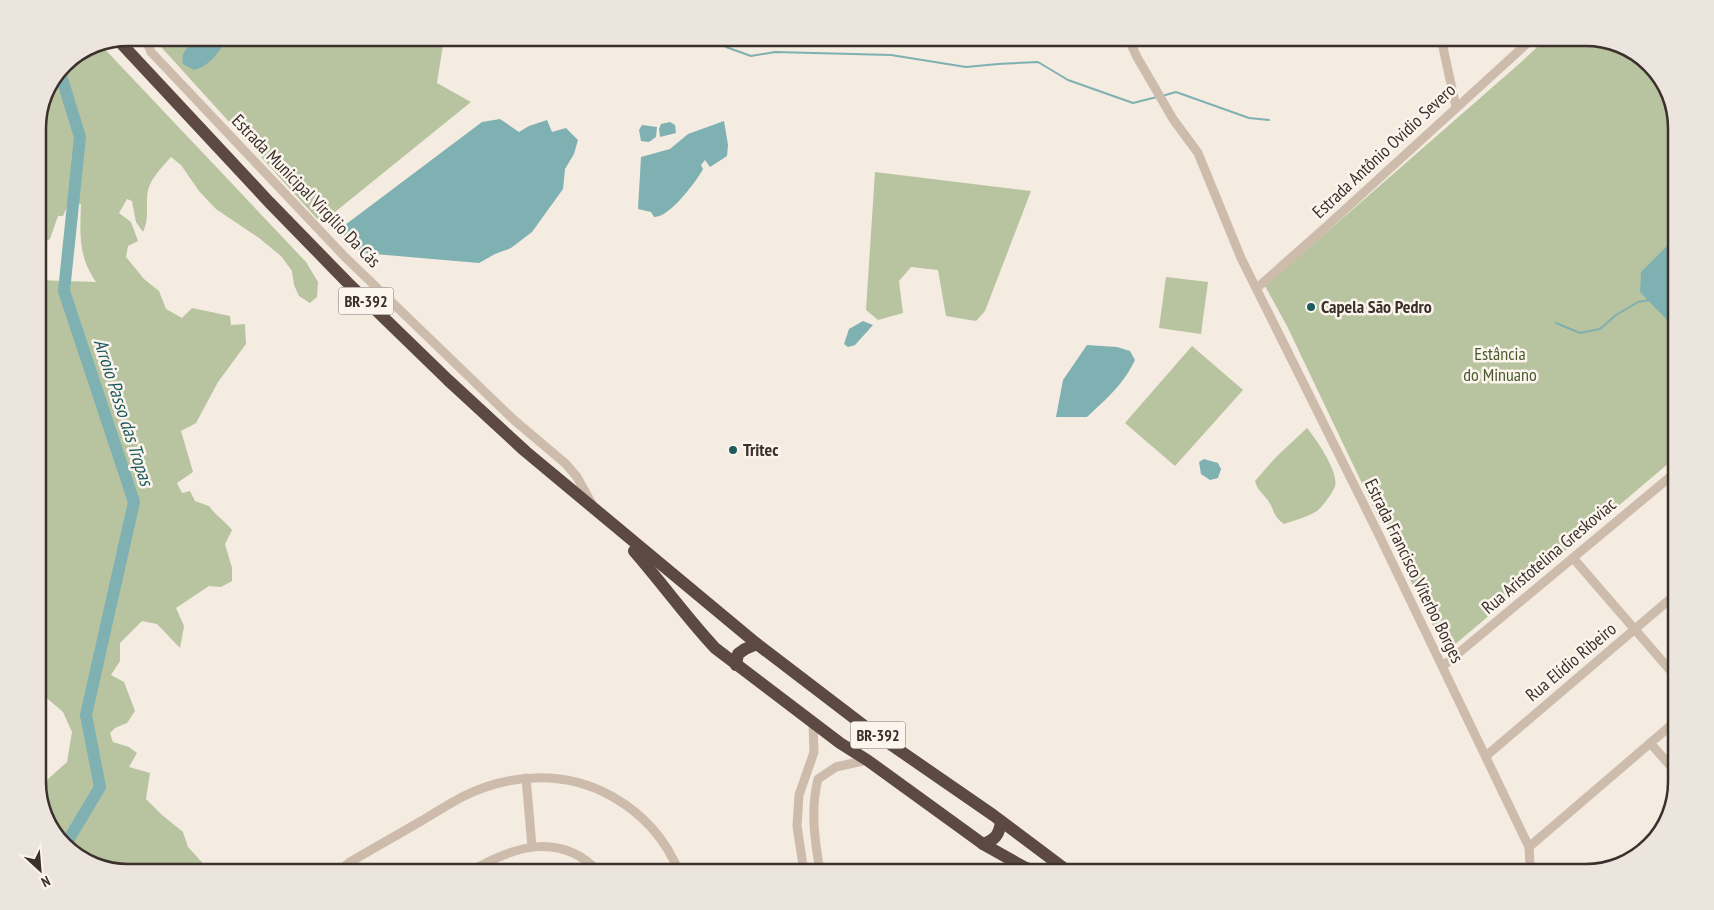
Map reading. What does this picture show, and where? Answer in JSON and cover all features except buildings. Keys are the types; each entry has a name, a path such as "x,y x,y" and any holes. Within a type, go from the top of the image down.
{"highway":[{"name":"BR-392","path":"124,46 347,282 498,427 757,644 896,749 1002,822 1058,864"},
{"name":"BR-392","path":"119,47 298,238 450,389 537,468 632,548 714,648 814,723 982,844 1019,864"},
{"path":"736,665 738,654 757,644"},
{"path":"982,844 995,838 1000,832 1002,822"}],"street":[{"name":"Estrada Municipal Virgílio Da Cás","path":"147,46 326,238 514,420 566,464 577,477 596,511"},
{"path":"1132,46 1172,119 1198,153 1241,258 1257,288"},
{"path":"1443,46 1456,107"},
{"name":"Estrada Antônio Ovidio Severo","path":"1257,288 1328,226 1524,46"},
{"name":"Estrada Francisco Viterbo Borges","path":"1257,288 1292,363 1378,533 1486,756 1529,847 1530,864"},
{"name":"Rua Aristotelina Greskoviac","path":"1443,666 1668,479"},
{"path":"1573,558 1668,668"},
{"name":"Rua Elídio Ribeiro","path":"1486,756 1668,601"},
{"path":"803,864 797,826 799,795 814,752 814,723"},
{"path":"1529,847 1668,727"},
{"path":"1650,743 1668,763"},
{"path":"819,864 814,831 814,793 818,779 836,767 867,760"},
{"path":"526,778 532,847"},
{"path":"348,864 464,796 494,785 526,778 559,779 575,782 591,786 621,801 658,834 675,864"},
{"path":"484,864 514,850 532,847 550,847 567,851 589,864"}],"green space":[{"path":"160,46 443,46 437,83 471,102 330,216 320,222"},
{"name":"Estância do Minuano","path":"1538,46 1602,48 1622,55 1640,67 1654,83 1663,102 1668,123 1668,464 1446,652 1390,539 1388,525 1379,519 1287,326 1265,286"},
{"path":"106,50 306,262 318,282 317,297 310,303 299,296 294,285 292,271 281,256 259,238 216,209 199,191 181,165 171,157 158,172 148,190 146,221 143,232 136,222 132,201 127,199 119,213 131,222 138,241 128,246 126,257 144,279 159,291 166,309 182,318 192,308 230,316 231,325 245,324 246,344 218,382 196,423 181,431 193,472 177,483 182,493 190,491 195,501 209,506 232,530 225,544 232,568 232,581 221,587 209,586 176,608 184,626 180,648 157,624 142,621 120,643 120,661 111,675 124,682 135,711 127,723 115,728 110,733 113,742 129,747 137,753 129,767 150,773 146,799 183,832 188,847 204,864 128,864 107,861 92,855 74,843 60,827 48,798 46,781 67,762 72,732 63,712 46,698 46,280 96,282 86,263 81,244 81,204 68,205 63,216 58,216 50,239 46,241 46,123 49,107 63,78 87,57"},
{"path":"875,172 1031,191 985,311 976,321 946,316 938,270 911,267 899,281 903,313 878,320 866,310"},
{"path":"1166,277 1208,282 1201,334 1159,328"},
{"path":"1192,346 1243,390 1175,466 1125,423"},
{"path":"1307,428 1321,447 1330,464 1334,473 1335,486 1327,500 1317,511 1306,517 1284,524 1277,518 1269,502 1258,489 1255,481 1276,457"}],"water":[{"path":"190,46 222,46 210,62 194,70 183,64 183,54"},
{"path":"500,119 519,132 529,126 547,120 552,132 566,128 578,140 574,154 565,169 563,189 532,232 511,248 479,263 363,253 347,242 341,228 482,122"},
{"path":"724,121 728,145 727,156 710,167 705,160 701,165 703,169 694,182 667,212 654,217 651,212 638,209 641,157 670,149 688,134"},
{"path":"670,122 675,125 676,133 660,137 659,129 661,124"},
{"path":"642,125 657,127 656,137 649,142 641,141 639,130"},
{"path":"1668,245 1668,321 1640,292 1641,272"},
{"path":"863,321 873,325 855,345 848,347 844,344 849,329"},
{"path":"1087,345 1117,347 1130,351 1135,360 1120,384 1087,417 1056,417 1063,380"},
{"path":"1204,459 1218,463 1221,469 1218,478 1210,480 1201,474 1199,462"}],"waterway":[{"path":"725,46 751,56 775,52 891,55 966,67 1038,62 1068,80 1133,103 1157,97"},
{"name":"Arroio Passo das Tropas","path":"62,79 80,137 64,291 134,502 86,715 100,787 69,838"},
{"path":"1162,96 1176,92 1249,118 1269,120"},
{"path":"1556,323 1580,333 1600,329 1616,315 1638,302 1650,300"}],"place":[{"name":"Capela São Pedro","path":"1311,307"},
{"name":"Tritec","path":"733,450"}]}
